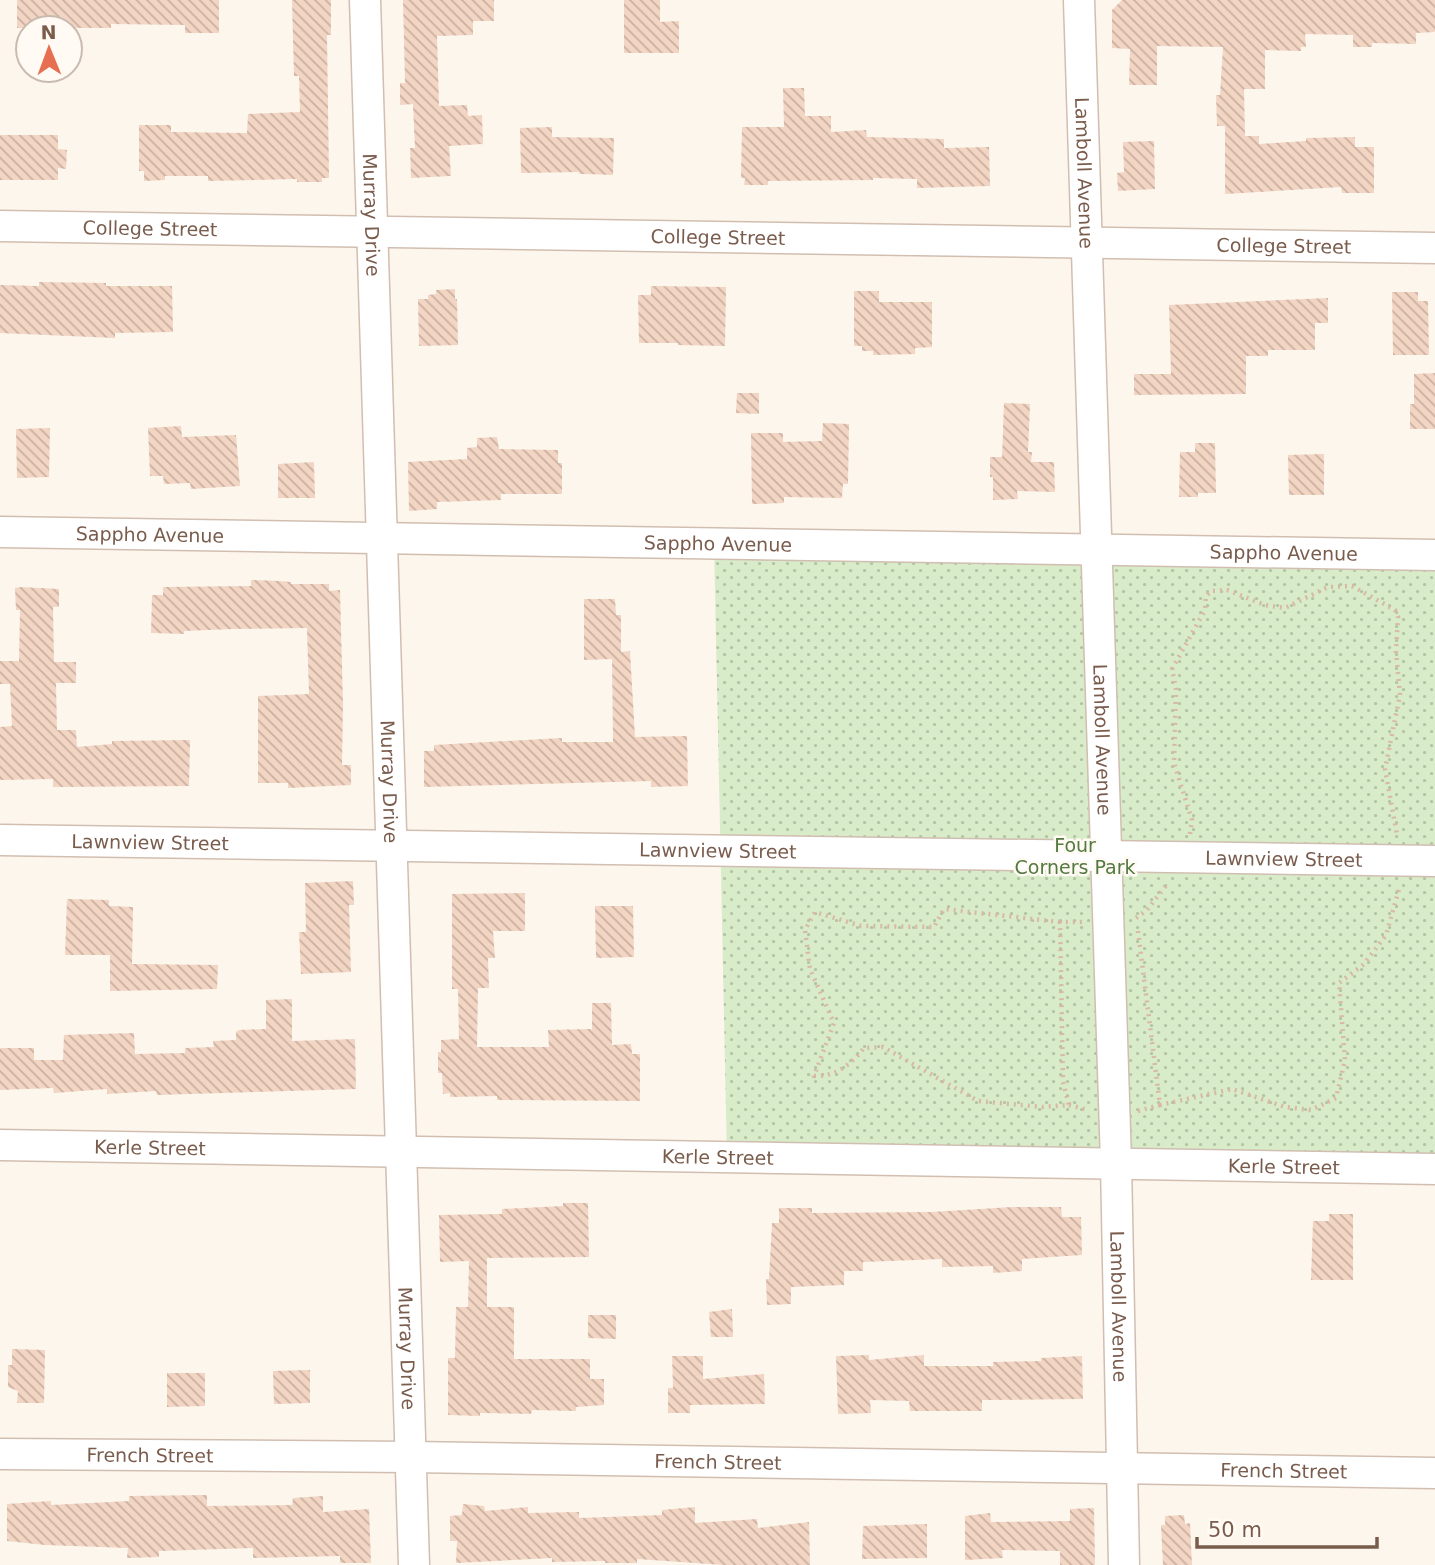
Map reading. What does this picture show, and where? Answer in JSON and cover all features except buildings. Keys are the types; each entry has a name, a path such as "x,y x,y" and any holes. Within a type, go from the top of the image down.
{"street":[{"name":"Murray Drive","path":"365,0 414,1565"},
{"name":"Lamboll Avenue","path":"1079,0 1116,1163 1124,1565"},
{"name":"College Street","path":"0,226 1435,248"},
{"name":"Sappho Avenue","path":"0,532 1435,555"},
{"name":"Lawnview Street","path":"0,840 1435,861"},
{"name":"Kerle Street","path":"0,1145 1435,1169"},
{"name":"French Street","path":"0,1454 410,1457 1435,1473"}],"path":[{"path":"1189,842 1192,820 1174,763 1176,689 1172,670 1205,610 1206,596 1211,591 1227,590 1265,605 1284,608 1328,587 1352,586 1395,610 1398,617 1396,652 1400,695 1385,768 1399,846"},
{"path":"1136,918 1160,1105 1232,1089 1285,1107 1311,1110 1336,1098 1345,1060 1339,983 1364,964 1386,935 1403,874"},
{"path":"1128,919 1136,918 1147,911 1170,881"},
{"path":"1090,1110 1069,1105 1042,1107 978,1101 883,1047 864,1048 850,1064 826,1077 814,1076 834,1023 810,969 805,930 815,912 861,926 934,926 944,909 1060,922 1094,923"},
{"path":"1060,922 1063,1082 1069,1105"}],"green space":[{"name":"Four Corners Park","path":"714,543 1435,555 1435,1169 727,1158"}]}
